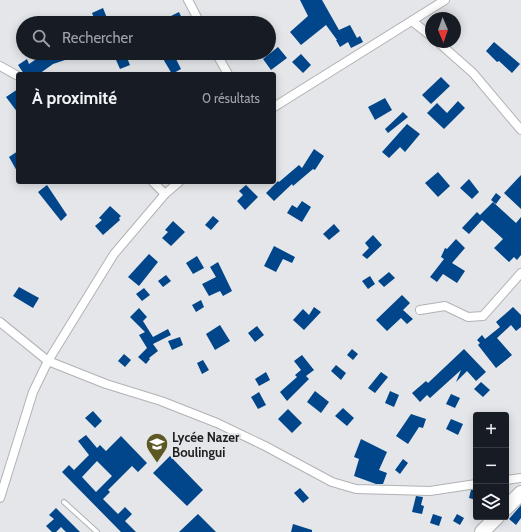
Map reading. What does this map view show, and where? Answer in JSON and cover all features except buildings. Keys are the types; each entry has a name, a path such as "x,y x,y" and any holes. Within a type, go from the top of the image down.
{"highway":[{"path":"509,505 521,493"},
{"path":"482,532 494,520"}],"street":[{"path":"188,0 196,16"},
{"path":"276,106 444,0"},
{"path":"412,21 425,31"},
{"path":"445,48 472,73 521,130"},
{"path":"220,60 227,72"},
{"path":"0,66 16,75"},
{"path":"155,184 165,194"},
{"path":"0,498 33,392 48,361 114,254 165,194 177,184"},
{"path":"420,310 444,306 468,318 483,316 521,273"},
{"path":"0,322 48,361 106,384 161,401 217,423 265,446 332,482 356,490 430,491 473,484"},
{"path":"509,480 521,478"}],"lane":[{"path":"64,502 97,532"}],"place":[{"name":"Lycée Nazer Boulingui","path":"157,464"}]}
